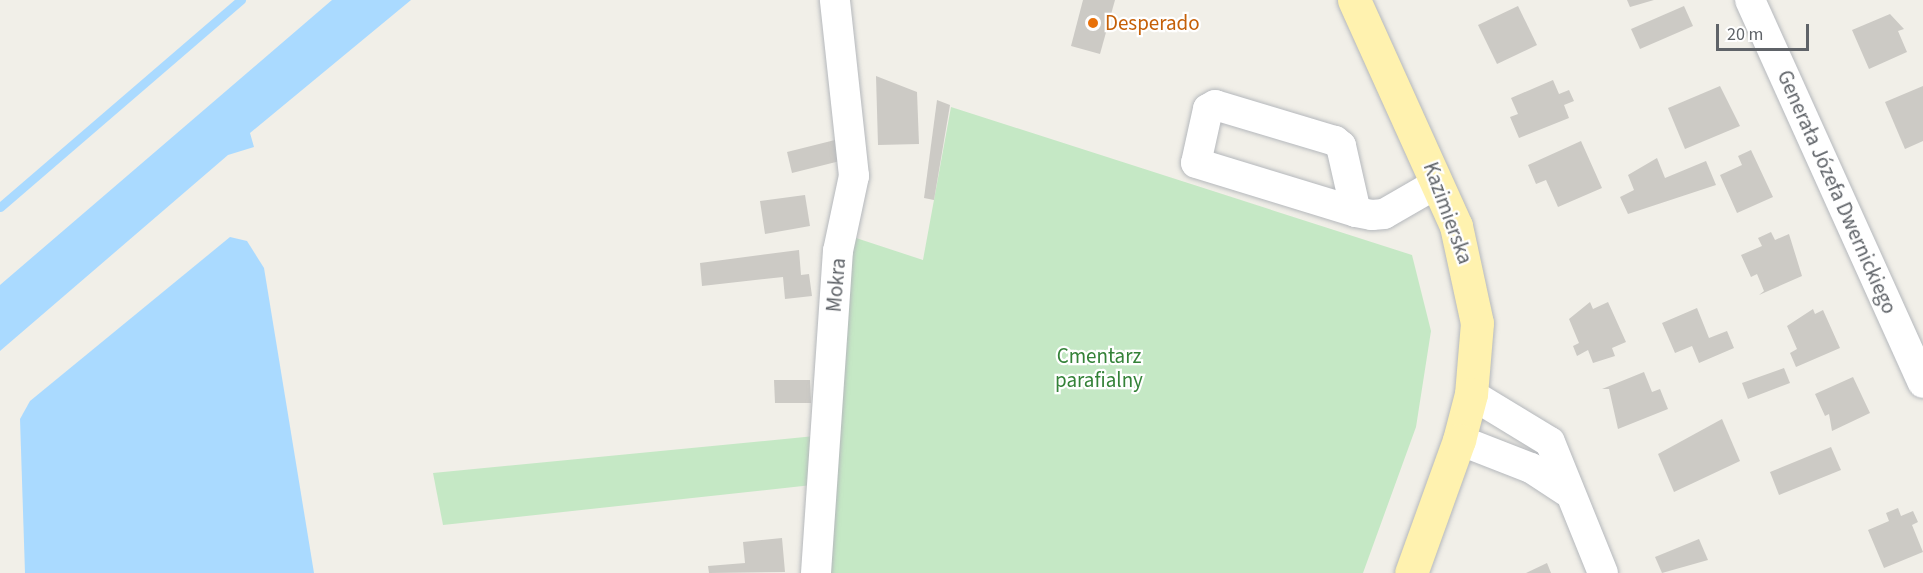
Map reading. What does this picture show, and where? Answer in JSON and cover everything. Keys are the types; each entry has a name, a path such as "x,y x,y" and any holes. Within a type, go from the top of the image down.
{"main road":[{"name":"Kazimierska","path":"1354,0 1438,183 1469,269 1477,323 1471,394 1459,440 1411,573"}],"street":[{"name":"Mokra","path":"816,573 838,251 854,176 835,0"},
{"name":"Generała Józefa Dwernickiego","path":"1750,0 1923,383"},
{"path":"1356,212 1341,146 1335,141 1215,105 1208,109 1196,163 1356,212 1384,214 1438,183"},
{"path":"1471,394 1550,442 1561,460 1566,491 1603,573"},
{"path":"1459,440 1531,468 1566,491"}],"green space":[{"name":"Cmentarz parafialny","path":"951,107 1412,255 1431,331 1416,427 1363,573 824,573 853,237 923,260"},
{"path":"815,436 812,485 443,525 433,473"}],"water":[{"path":"332,0 411,0 250,133 254,147 228,155 0,351 0,285"},
{"path":"230,237 247,241 264,268 314,573 25,573 20,419 30,401"}],"building":[{"name":"Desperado","path":"1083,0 1115,0 1100,54 1071,46"},
{"path":"1627,0 1654,0 1630,7"},
{"path":"1518,6 1537,45 1497,64 1478,25"},
{"path":"1684,6 1693,26 1640,49 1631,29"},
{"path":"1890,14 1904,29 1898,31 1907,52 1869,69 1852,30"},
{"path":"876,76 917,92 919,144 878,145"},
{"path":"1553,80 1559,94 1569,90 1574,101 1564,105 1569,118 1519,138 1510,117 1518,114 1511,98"},
{"path":"1720,86 1740,126 1685,149 1668,108"},
{"path":"1923,86 1923,141 1905,149 1885,102"},
{"path":"937,100 950,105 934,200 924,198"},
{"path":"839,139 844,160 792,173 787,152"},
{"path":"1581,141 1602,188 1558,207 1546,180 1536,184 1528,165"},
{"path":"1751,150 1773,197 1737,213 1720,175 1742,165 1738,156"},
{"path":"1657,158 1665,178 1706,161 1716,185 1628,214 1620,197 1634,190 1628,175"},
{"path":"805,195 810,226 765,234 760,201"},
{"path":"1771,232 1775,240 1789,234 1802,276 1759,295 1764,291 1757,274 1751,277 1741,255 1762,246 1758,238"},
{"path":"799,250 801,275 809,274 812,296 785,299 783,277 702,286 700,263"},
{"path":"1590,302 1593,309 1608,302 1626,342 1612,348 1615,356 1593,363 1588,350 1577,356 1573,346 1579,343 1569,319"},
{"path":"1697,308 1709,338 1727,331 1734,348 1699,363 1692,346 1675,353 1662,323"},
{"path":"1813,309 1815,314 1823,310 1840,348 1796,367 1790,353 1797,349 1787,326"},
{"path":"1784,368 1790,383 1748,399 1742,383"},
{"path":"1644,372 1652,392 1660,389 1668,409 1618,429 1609,389 1602,389"},
{"path":"1853,377 1870,413 1832,431 1829,414 1825,416 1815,394"},
{"path":"774,380 810,380 811,403 775,403"},
{"path":"1722,419 1740,461 1674,492 1658,454"},
{"path":"1831,447 1841,470 1779,495 1770,472"},
{"path":"1898,508 1901,516 1913,511 1918,522 1912,525 1923,552 1884,568 1868,530 1889,521 1886,513"},
{"path":"782,538 785,572 709,573 708,566 745,563 743,542"},
{"path":"1699,539 1708,560 1662,573 1655,557"},
{"path":"1547,563 1551,573 1526,573"}],"waterway":[{"path":"0,207 241,0"}],"place":[{"name":"Desperado","path":"1093,23"}]}
